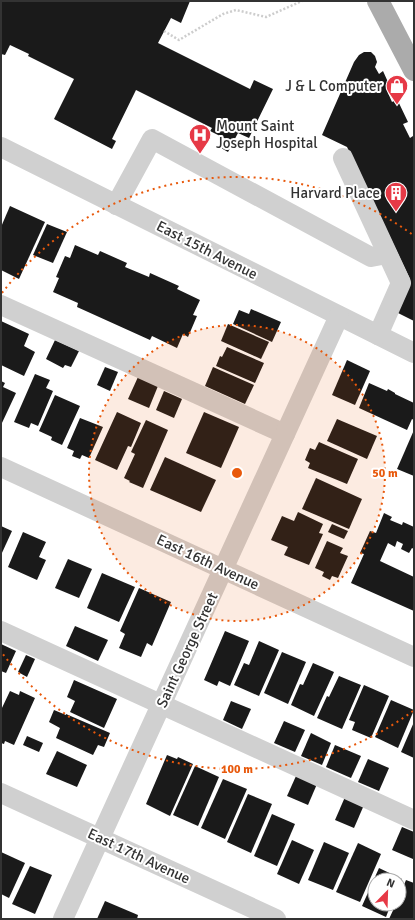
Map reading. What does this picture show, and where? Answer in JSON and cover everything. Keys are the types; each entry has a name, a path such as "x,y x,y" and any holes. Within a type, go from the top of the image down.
{"main road":[{"path":"378,1 414,70"}],"street":[{"path":"116,205 152,139 372,257 387,254"},
{"name":"East 15th Avenue","path":"1,147 414,353"},
{"path":"344,158 401,283 378,335"},
{"path":"1,305 285,434"},
{"name":"Saint George Street","path":"63,919 339,316"},
{"name":"East 16th Avenue","path":"1,467 414,657"},
{"path":"1,631 414,820"},
{"name":"East 17th Avenue","path":"1,793 276,919"}],"path":[{"path":"164,32 179,40 223,14 236,10 266,17 302,1"}],"building":[{"name":"Mount Saint Joseph Hospital","path":"1,1 190,1 181,23 171,18 158,43 250,89 254,80 273,89 249,138 238,133 228,152 221,148 226,139 210,131 212,128 136,90 112,139 116,141 112,149 54,119 74,79 28,56 29,54 10,45 5,55 1,54"},
{"name":"Harvard Place","path":"364,52 371,52 375,56 377,62 375,67 379,74 383,71 392,91 388,93 392,102 397,99 408,122 403,124 410,138 413,136 414,137 414,321 396,312 410,279 347,147 322,135 354,62 359,55"},
{"path":"10,206 45,222 19,279 1,270 1,227"},
{"path":"47,224 67,232 53,263 33,255"},
{"path":"75,245 98,255 100,251 127,263 125,267 149,277 150,273 179,286 177,289 200,300 193,315 197,316 188,337 183,334 177,348 152,336 150,340 77,307 78,303 53,292 59,278 56,277 65,256 70,258"},
{"path":"251,309 281,322 272,342 233,324 239,310 249,314"},
{"path":"1,321 29,334 24,346 35,352 24,376 1,365"},
{"path":"228,324 269,342 261,359 221,341"},
{"path":"55,340 79,351 71,367 65,365 63,368 46,359"},
{"path":"227,347 264,363 255,383 216,366 220,356 222,357"},
{"path":"347,360 370,371 355,405 332,395"},
{"path":"105,367 118,372 110,391 97,385"},
{"path":"213,367 254,385 245,404 205,386"},
{"path":"35,374 50,380 46,388 53,391 38,426 31,423 29,428 14,422"},
{"path":"138,377 158,386 149,408 128,399"},
{"path":"1,381 5,383 3,387 16,393 1,425"},
{"path":"369,383 387,391 388,389 414,403 414,420 412,419 407,430 359,408"},
{"path":"164,391 182,399 174,418 156,410"},
{"path":"55,395 80,406 62,445 51,440 52,437 39,431"},
{"path":"117,412 141,423 131,447 128,446 117,470 95,460"},
{"path":"204,412 239,427 221,468 186,453"},
{"path":"80,418 103,427 89,458 82,455 80,459 72,456 74,451 67,448"},
{"path":"337,419 377,436 367,459 327,441"},
{"path":"146,420 168,430 143,488 129,482 130,481 124,478 135,454 131,452"},
{"path":"414,430 414,476 397,469"},
{"path":"319,442 358,459 347,484 308,468 310,463 305,460 310,448 315,450"},
{"path":"165,457 216,480 201,512 150,490"},
{"path":"316,478 362,499 349,529 302,509"},
{"path":"298,512 323,524 319,533 323,534 309,565 284,555 288,547 271,540 282,516 294,521"},
{"path":"384,513 392,517 390,520 402,525 403,522 414,527 414,549 412,548 409,553 401,549 403,544 397,541 395,547 388,543 380,561 414,577 414,611 351,583 364,554 360,553 370,531 376,533"},
{"path":"332,524 348,531 344,539 328,532"},
{"path":"1,526 12,531 1,555"},
{"path":"23,532 46,542 39,557 46,560 37,580 8,567"},
{"path":"327,541 343,548 340,553 348,556 338,578 332,576 330,580 322,576 324,572 315,568"},
{"path":"68,559 92,569 79,598 55,588"},
{"path":"102,573 135,587 119,622 87,608"},
{"path":"139,588 171,602 152,646 147,643 141,657 119,648 125,634 120,631"},
{"path":"75,626 108,640 98,661 66,646"},
{"path":"225,631 249,641 230,686 219,681 217,686 204,680"},
{"path":"259,641 279,650 259,696 234,685 244,663 249,665"},
{"path":"1,644 16,651 6,673 1,671"},
{"path":"282,652 306,662 288,704 264,693"},
{"path":"26,655 35,659 27,677 18,672"},
{"path":"313,663 334,672 314,716 291,705 300,684 303,685"},
{"path":"339,676 361,685 342,729 317,718 327,696 329,697"},
{"path":"74,680 117,699 104,728 70,712 75,701 67,697"},
{"path":"364,685 389,696 371,738 352,730 355,722 349,720"},
{"path":"10,691 19,695 20,691 35,698 14,745 5,741 4,744 1,743 1,710"},
{"path":"391,700 414,710 398,748 375,737"},
{"path":"231,701 251,709 242,729 223,720"},
{"path":"54,710 110,733 104,747 98,745 93,755 56,738 60,728 49,722"},
{"path":"284,721 305,730 295,752 274,743"},
{"path":"414,722 414,758 401,752"},
{"path":"311,733 331,743 322,765 301,756"},
{"path":"27,736 43,743 39,752 23,745"},
{"path":"335,745 361,756 351,778 326,767"},
{"path":"57,751 87,765 77,787 46,774"},
{"path":"167,755 177,759 178,757 193,764 170,816 146,804"},
{"path":"368,759 389,768 379,791 358,782"},
{"path":"195,766 219,777 198,826 173,815"},
{"path":"296,776 317,784 308,805 287,796"},
{"path":"223,779 247,789 225,839 201,828"},
{"path":"248,794 272,804 251,853 227,842"},
{"path":"345,797 364,805 354,828 335,820"},
{"path":"272,814 295,824 277,866 254,856"},
{"path":"402,827 414,832 413,859 392,850"},
{"path":"292,840 314,850 299,884 277,874"},
{"path":"324,842 349,853 333,890 308,880"},
{"path":"358,843 381,854 373,872 367,872 367,886 360,902 336,892"},
{"path":"1,852 25,863 9,898 1,894"},
{"path":"30,866 52,875 35,914 12,904"},
{"path":"379,868 387,872 377,872"},
{"path":"407,880 414,883 414,919 389,919 392,912 407,912"},
{"path":"367,895 367,908 362,906"},
{"path":"105,901 138,915 137,919 97,919"},
{"path":"375,912 388,912 386,917"}],"place":[{"name":"J & L Computer","path":"397,106"},
{"name":"Mount Saint Joseph Hospital","path":"200,154"},
{"name":"Harvard Place","path":"396,212"}]}
